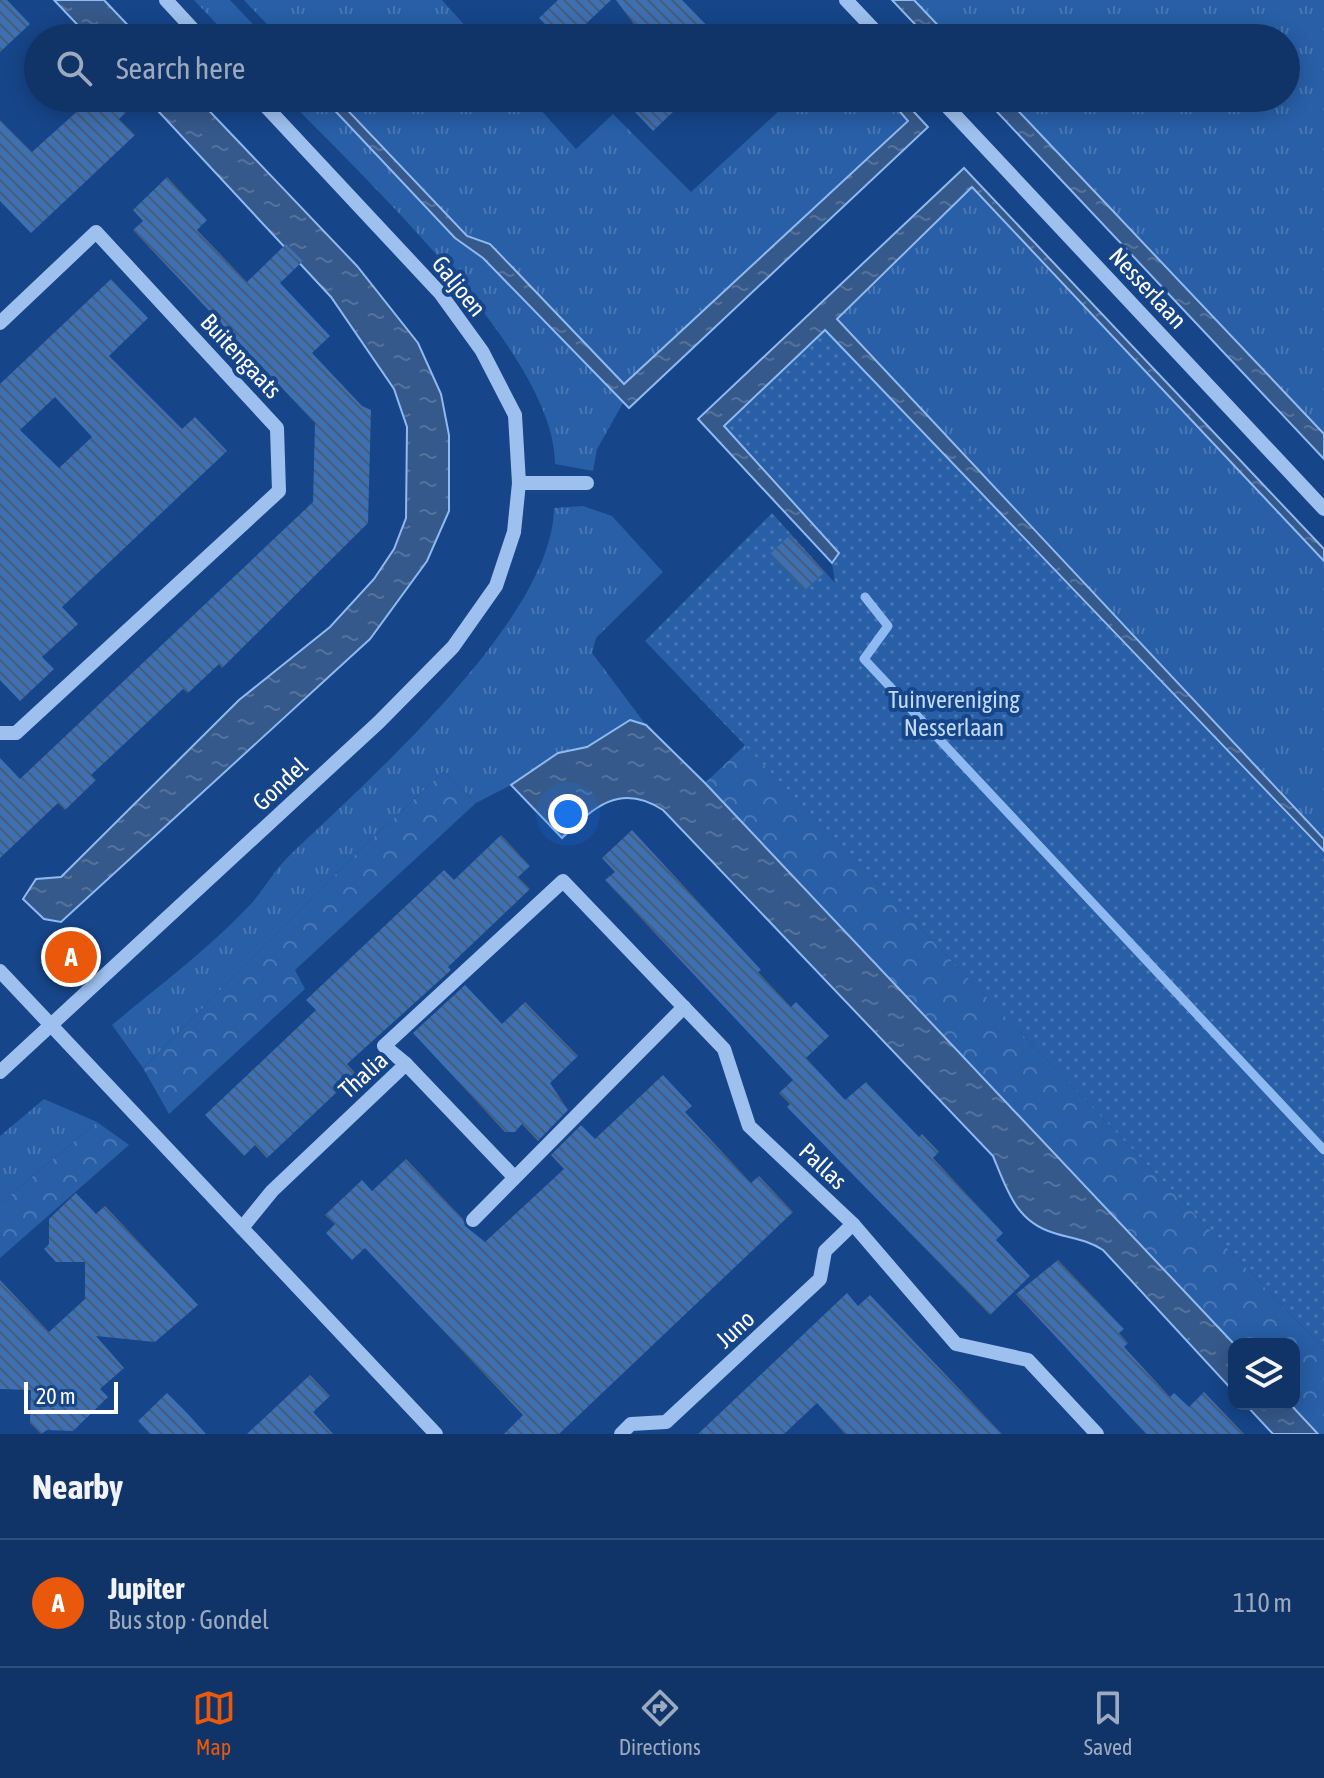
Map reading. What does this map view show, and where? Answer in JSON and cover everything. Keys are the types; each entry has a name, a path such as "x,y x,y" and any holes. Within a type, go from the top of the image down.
{"street":[{"path":"166,0 188,24"},
{"path":"846,0 869,24"},
{"name":"Galjoen","path":"271,112 430,283 482,351 515,415 519,483"},
{"name":"Nesserlaan","path":"952,112 1324,509"},
{"name":"Buitengaats","path":"0,323 96,232 277,428 279,491 16,733 0,733"},
{"path":"519,483 587,483"},
{"name":"Gondel","path":"0,1072 379,722 453,647 496,586 514,532 519,483"},
{"name":"Pallas","path":"406,1064 384,1046 563,881 724,1049 749,1126 853,1224 956,1344 1028,1360 1097,1434"},
{"path":"0,971 436,1434"},
{"path":"473,1220 684,1007"},
{"name":"Thalia","path":"242,1228 272,1191 406,1064 514,1177"},
{"name":"Juno","path":"621,1434 631,1424 666,1422 820,1279 825,1251 853,1224"}],"green space":[{"path":"194,0 230,0 253,24 217,24"},
{"path":"244,0 442,0 463,24 267,24"},
{"path":"914,0 1324,0 1324,434 1019,112 1300,112 1300,24 937,24"},
{"path":"301,112 336,112 455,238 483,258 623,403 597,449 593,471 555,464 547,420 524,372 490,321 405,219"},
{"path":"349,112 543,112 576,149 613,114 691,192 778,112 900,112 908,121 624,385 490,244 467,236"},
{"path":"971,187 1324,561 1324,839 836,318"},
{"name":"Tuinvereniging Nesserlaan","path":"824,330 1324,853 1324,1349 645,641 772,513 835,583 832,563 839,553 724,426"},
{"path":"583,506 612,516 663,572 596,638 592,653 646,725 630,720 587,747 558,753 511,785 476,803 444,771 361,849 143,1068 112,1025 230,925 287,858 449,697 523,599 545,552 554,508"},
{"path":"745,745 1324,1349 1324,1434 1318,1434 1296,1410 1300,1410 1300,1338 1228,1338 705,783"},
{"path":"444,771 476,803 295,970 305,989 169,1114 143,1068 361,849"},
{"path":"44,1099 97,1122 0,1204 0,1136"},
{"path":"97,1122 129,1145 0,1258 0,1204"}],"water":[{"path":"54,0 104,0 127,24 77,24"},
{"path":"892,0 914,0 937,24 915,24"},
{"path":"159,112 210,112 357,266 418,343 441,394 449,435 449,511 427,561 370,639 61,922 44,919 23,899 36,879 61,877 239,700 330,627 374,579 394,549 406,518 407,427 394,389 331,297"},
{"path":"336,112 349,112 467,236 490,244 624,384 908,121 900,112 914,112 928,127 629,408 483,258 455,238"},
{"path":"997,112 1019,112 1324,434 1324,459"},
{"path":"964,168 1324,549 1324,561 972,187 837,319 1324,839 1324,851 825,330 724,426 839,553 832,563 698,419"},
{"path":"630,720 646,725 705,783 1228,1338 1228,1385 1103,1250 1085,1241 1041,1228 1022,1213 1008,1192 993,1156 663,810 634,798 621,798 597,808 562,838 511,785 558,753 587,747"},
{"path":"1251,1410 1296,1410 1318,1434 1273,1434"}],"building":[{"path":"0,0 7,0 30,24 24,24 24,30 0,52"},
{"path":"558,0 611,0 586,24 545,24 539,18"},
{"path":"616,0 682,0 705,24 634,24"},
{"path":"76,112 126,112 119,119 135,135 31,233 0,201 0,120 32,152"},
{"path":"635,112 673,112 653,131"},
{"path":"167,177 207,220 197,230 247,282 286,244 303,261 280,283 330,336 312,353 362,406 371,410 368,523 222,668 219,664 188,693 183,689 91,775 96,780 65,810 58,803 0,858 0,758 20,779 313,502 315,423 133,230 143,221 133,210"},
{"path":"111,279 148,318 109,356 182,429 195,417 227,451 62,607 78,624 42,657 54,669 20,701 0,680 0,384","holes":["55,397 92,437 59,468 20,430"]},
{"path":"790,535 825,572 805,590 770,554"},
{"path":"632,830 761,970 758,972 791,1007 796,1002 829,1036 806,1058 845,1100 866,1082 919,1137 922,1134 939,1152 933,1158 1003,1233 996,1240 1030,1276 990,1315 787,1107 790,1104 779,1093 793,1080 605,880 615,872 602,858"},
{"path":"501,835 530,866 518,877 530,889 448,967 451,970 347,1064 356,1074 267,1158 255,1145 244,1156 205,1115 316,1010 306,1000 444,870 454,880"},
{"path":"465,985 502,1024 525,1002 578,1056 550,1083 568,1110 538,1141 522,1124 515,1132 505,1132 413,1033"},
{"path":"663,1075 692,1106 685,1112 751,1183 759,1176 793,1212 559,1434 504,1434 523,1415 365,1248 352,1260 326,1233 335,1224 325,1215 362,1180 372,1191 406,1159 463,1219 465,1226 485,1242 564,1169 551,1155 581,1125 595,1139"},
{"path":"76,1193 96,1214 105,1206 198,1305 155,1342 96,1336 124,1368 100,1389 108,1397 73,1431 47,1430 41,1434 30,1423 31,1390 0,1389 0,1280 49,1332 85,1299 85,1262 56,1262 44,1249 49,1244 49,1219"},
{"path":"1058,1260 1124,1329 1119,1333 1128,1343 1124,1347 1170,1397 1174,1393 1189,1407 1204,1392 1244,1434 1146,1434 1016,1294"},
{"path":"847,1293 858,1306 870,1295 1002,1434 845,1434 817,1403 784,1434 698,1434"},
{"path":"310,1375 330,1396 313,1412 333,1434 247,1434"},
{"path":"167,1393 206,1434 150,1434 138,1421"}],"waterway":[{"path":"865,597 888,626 864,659 1324,1150"}],"place":[{"name":"Jupiter","path":"71,957"}]}
